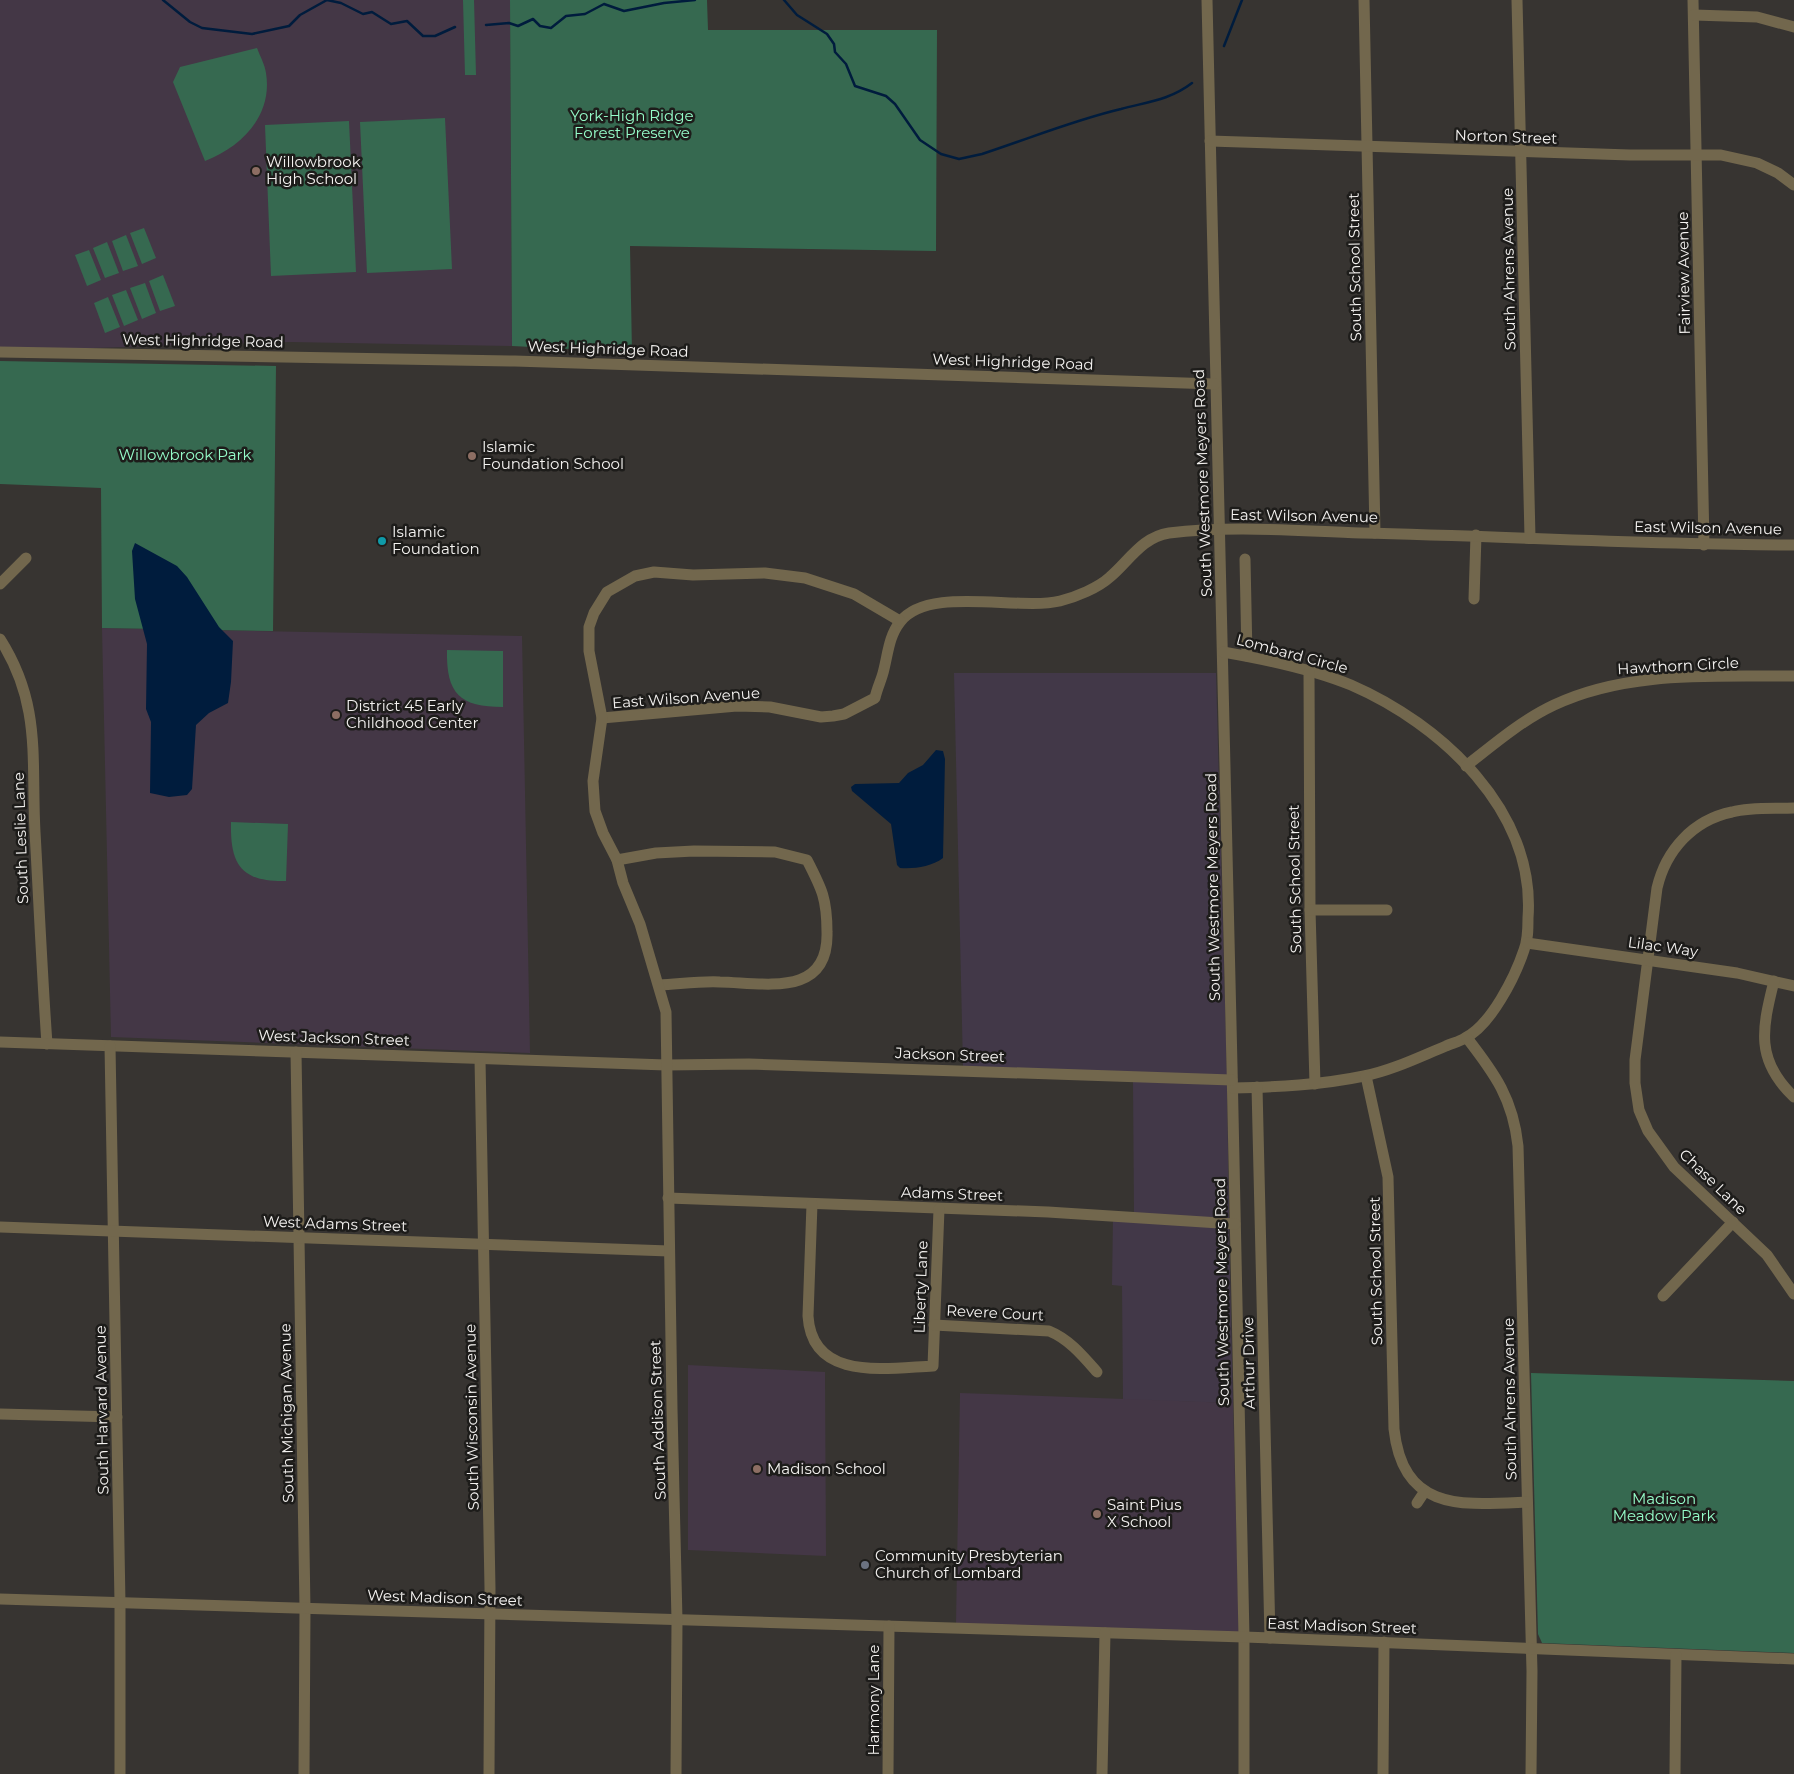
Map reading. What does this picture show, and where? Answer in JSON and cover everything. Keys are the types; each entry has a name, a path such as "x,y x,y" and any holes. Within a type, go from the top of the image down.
{"street":[{"name":"South Westmore Meyers Road","path":"1207,0 1215,384 1221,530 1244,1637 1244,1774"},
{"name":"South School Street","path":"1364,0 1375,533"},
{"name":"South Ahrens Avenue","path":"1517,0 1530,537"},
{"name":"Fairview Avenue","path":"1693,0 1704,545"},
{"path":"1694,15 1757,18 1794,27"},
{"name":"Norton Street","path":"1210,141 1521,152 1720,155 1757,163 1778,173 1794,185"},
{"name":"West Highridge Road","path":"0,352 515,361 1215,384"},
{"name":"East Wilson Avenue","path":"602,718 737,706 770,707 821,717 844,714 875,698 884,670 887,648 900,620 923,606 940,602 1037,604 1066,599 1108,580 1145,542 1166,534 1221,530 1476,535 1704,545 1794,545"},
{"path":"1474,599 1476,535"},
{"path":"0,584 26,558"},
{"path":"1245,559 1247,656"},
{"name":"South Addison Street","path":"676,1774 677,1620 666,1012 640,924 623,883 617,860 600,825 593,796 593,781 602,718 588,644 589,628 596,610 607,592 623,581 642,573 765,573 805,578 835,586 900,620"},
{"name":"South Leslie Lane","path":"0,638 18,673 32,724 33,800 47,1044"},
{"name":"Lombard Circle","path":"1223,652 1247,656 1309,672 1350,685 1395,708 1435,738 1466,766 1504,814 1522,856 1529,899 1526,943 1519,966 1504,996 1467,1038 1424,1057 1366,1076 1315,1084 1257,1087 1232,1084"},
{"name":"South School Street","path":"1309,672 1310,910 1315,1084"},
{"name":"Hawthorn Circle","path":"1466,766 1535,715 1553,705 1594,689 1644,680 1794,676"},
{"name":"Chase Lane","path":"1794,808 1731,812 1702,824 1677,843 1661,873 1657,888 1635,1060 1635,1083 1639,1110 1648,1131 1674,1167 1768,1255 1794,1294"},
{"path":"617,860 670,851 775,852 807,860 825,899 826,953 816,972 800,981 784,984 703,982 659,985"},
{"path":"1310,910 1387,910"},
{"name":"Lilac Way","path":"1526,943 1737,972 1794,986"},
{"path":"1774,981 1766,1015 1764,1046 1770,1066 1794,1097"},
{"name":"South Ahrens Avenue","path":"1467,1038 1496,1075 1511,1107 1516,1130 1531,1647 1531,1774"},
{"name":"West Jackson Street","path":"0,1042 666,1065"},
{"name":"South Harvard Avenue","path":"110,1046 120,1603 120,1774"},
{"name":"South Michigan Avenue","path":"296,1052 305,1609 304,1774"},
{"name":"South Wisconsin Avenue","path":"480,1059 490,1615 489,1774"},
{"name":"Jackson Street","path":"666,1065 768,1065 1232,1084"},
{"name":"South School Street","path":"1366,1076 1388,1177 1394,1428 1398,1451 1404,1466 1414,1482 1425,1491"},
{"name":"Arthur Drive","path":"1257,1087 1270,1638"},
{"name":"Adams Street","path":"668,1198 1048,1212 1235,1224"},
{"name":"Liberty Lane","path":"812,1204 808,1316 810,1330 818,1349 838,1363 849,1367 933,1366 939,1209"},
{"path":"1663,1296 1733,1222"},
{"name":"West Adams Street","path":"0,1227 669,1250"},
{"name":"Revere Court","path":"934,1325 1049,1331 1077,1349 1097,1372"},
{"path":"0,1414 117,1417"},
{"path":"1417,1503 1425,1491 1442,1500 1460,1504 1527,1502"},
{"name":"West Madison Street","path":"0,1599 889,1626"},
{"name":"East Madison Street","path":"889,1626 1531,1647 1794,1659"},
{"name":"Harmony Lane","path":"888,1774 889,1626"},
{"path":"1102,1774 1106,1633"},
{"path":"1383,1774 1384,1642"},
{"path":"1675,1774 1676,1655"}],"shaded area":[{"name":"Willowbrook High School","path":"0,0 510,0 512,346 290,342 61,349 0,348"},
{"path":"102,628 522,636 530,1053 111,1037"},
{"path":"954,673 1216,673 1227,1076 963,1067"},
{"path":"1133,1080 1227,1084 1229,1219 1134,1214"},
{"path":"1113,1217 1229,1228 1233,1403 1123,1400 1122,1286 1112,1285"},
{"name":"Madison School","path":"688,1365 825,1372 826,1556 688,1550"},
{"name":"Saint Pius X School","path":"960,1393 1233,1403 1239,1632 956,1625"}],"green space":[{"path":"463,0 474,0 476,75 465,75"},
{"name":"York-High Ridge Forest Preserve","path":"510,0 707,0 708,30 937,30 936,251 630,246 632,352 512,346"},
{"path":"257,48 264,64 267,89 259,116 252,128 242,138 231,147 205,161 173,82 180,67"},
{"path":"445,118 452,269 367,273 360,122"},
{"path":"349,121 356,272 271,276 265,125"},
{"path":"144,228 156,258 142,264 130,233"},
{"path":"126,235 138,266 123,271 112,241"},
{"path":"107,242 119,273 105,278 93,248"},
{"path":"89,250 101,280 87,286 75,255"},
{"path":"163,275 175,306 160,311 149,281"},
{"path":"145,283 156,313 142,319 130,288"},
{"path":"126,290 138,320 124,326 112,295"},
{"path":"108,297 120,327 105,333 94,303"},
{"name":"Willowbrook Park","path":"0,361 276,366 273,631 102,628 101,488 0,484"},
{"path":"447,650 503,651 503,707 476,704 466,701 458,695 449,677"},
{"path":"231,822 288,824 286,881 271,881 258,878 241,868 233,850"},
{"name":"Madison Meadow Park","path":"1531,1373 1794,1381 1794,1653 1542,1643 1538,1634"}],"water":[{"path":"135,543 177,566 187,577 219,627 233,641 228,703 209,713 196,725 192,789 187,795 169,797 150,793 151,722 146,709 147,644 135,599 132,551"},
{"path":"936,750 943,751 945,759 943,858 933,864 922,867 900,868 897,865 891,824 852,791 851,787 855,784 899,783 908,773 923,765"}],"waterway":[{"path":"163,0 190,22 202,28 252,34 289,26 300,15 327,0 341,3 363,14 372,12 391,24 407,21 423,36 435,36 455,27"},
{"path":"486,25 509,23 518,26 533,19 540,26 551,28 566,16 585,14 604,4 624,11 664,3 695,0"},
{"path":"784,0 797,15 827,34 834,44 835,52 846,64 855,86 886,96 895,104 920,140 941,154 959,159 982,154 1103,113 1158,100 1184,89 1192,83"},
{"path":"1224,46 1242,0"}],"place":[{"name":"Willowbrook High School","path":"256,171"},
{"name":"Islamic Foundation School","path":"472,456"},
{"name":"Islamic Foundation","path":"382,541"},
{"name":"District 45 Early Childhood Center","path":"336,715"},
{"name":"Madison School","path":"757,1469"},
{"name":"Saint Pius X School","path":"1097,1514"},
{"name":"Community Presbyterian Church of Lombard","path":"865,1565"}]}
